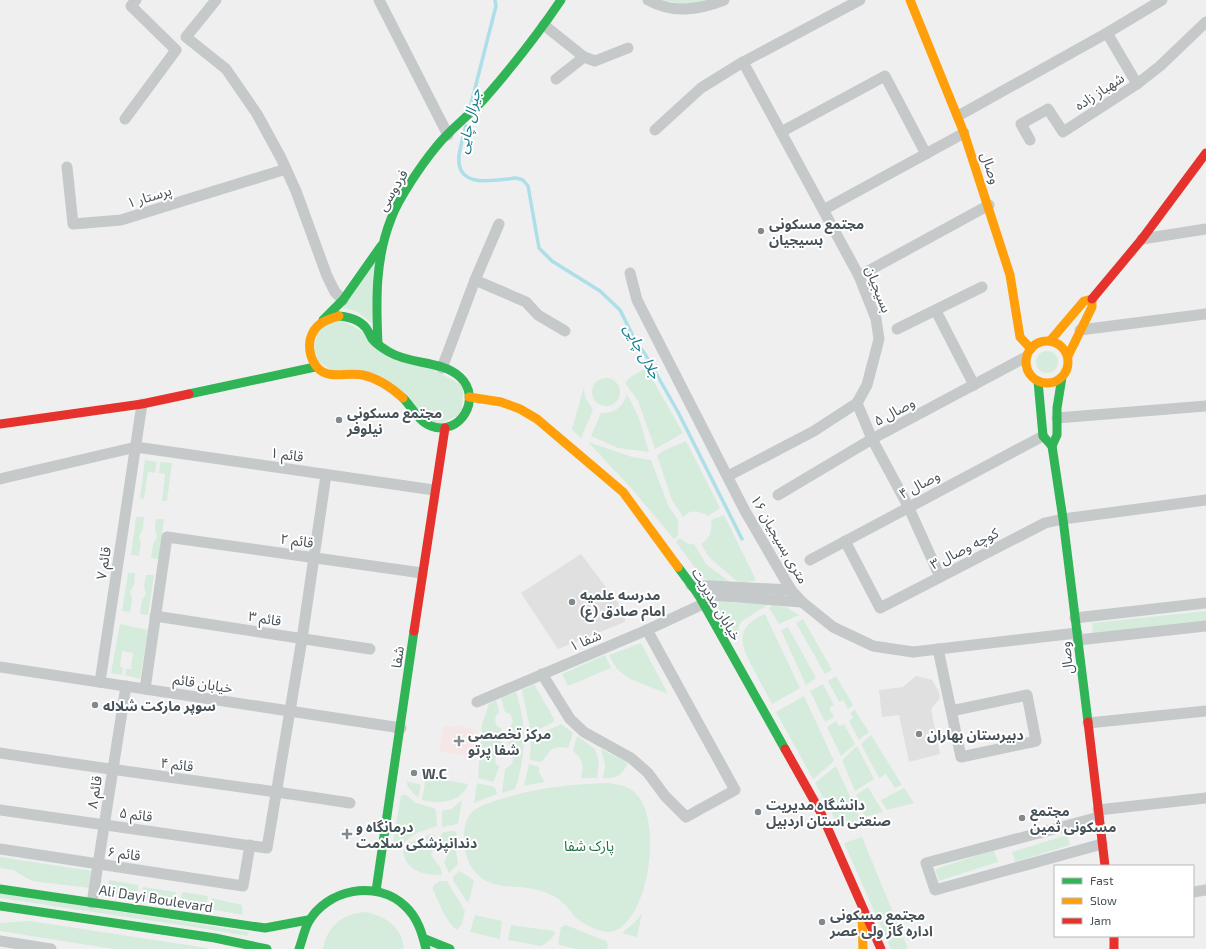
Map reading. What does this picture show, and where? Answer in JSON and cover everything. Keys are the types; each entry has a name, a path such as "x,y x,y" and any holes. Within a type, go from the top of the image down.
{"street":[{"path":"136,0 131,6 176,50"},
{"path":"125,119 176,50 216,0"},
{"path":"379,0 448,136"},
{"name":"فردوسی","path":"378,344 376,310 377,284 383,243 391,218 399,202 436,147 485,98 544,25 561,0"},
{"path":"648,0 660,7 686,10 705,7 724,0"},
{"path":"655,130 701,88 743,62 860,0"},
{"name":"وصال","path":"910,0 958,116 989,205 1010,275 1020,337 1029,353"},
{"path":"958,116 1107,33 1162,0"},
{"name":"شهباز زاده","path":"1030,140 1021,124 1048,109 1063,132 1137,84 1160,66 1206,22"},
{"path":"544,25 584,57 595,61 628,48"},
{"path":"1107,33 1137,84"},
{"path":"186,37 226,69 257,114 296,191 327,276 335,292 343,300"},
{"path":"556,79 584,57"},
{"name":"بسیجیان","path":"728,476 814,431 857,403 867,385 879,339 876,319 859,276 825,209 743,62"},
{"path":"781,132 885,76 926,154"},
{"path":"825,209 964,133"},
{"path":"1050,341 1084,301 1092,299 1142,239 1203,163 1206,153"},
{"name":"پرستار ۱","path":"68,167 73,224 121,220 286,169"},
{"path":"859,276 989,205"},
{"path":"442,368 475,280 499,224"},
{"path":"1142,239 1206,229"},
{"path":"322,322 338,316 356,321 366,328 373,340 396,357 420,364 442,368 456,374 462,379 469,397 469,406 461,418 454,425 445,428 437,429 427,426 413,414 409,404 404,399 388,387 364,375 335,377 324,373 315,367 310,357 310,341 316,328 343,300 383,243"},
{"name":"۱۶ متری بسیجیان","path":"630,273 637,300 745,511 791,590 802,602 834,627 873,646 913,652 1206,626"},
{"path":"475,280 526,302 538,315 565,331"},
{"path":"897,329 982,287"},
{"path":"1068,356 1060,345 1050,341 1040,342 1029,353 1028,371 1038,381 1052,383 1062,377 1067,370 1068,356 1092,307 1092,299"},
{"path":"936,311 974,385"},
{"path":"1080,330 1206,314"},
{"name":"وصال ۵","path":"778,495 872,439 974,385 1029,353"},
{"path":"0,424 142,404 315,367"},
{"path":"1038,381 1043,436 1052,446 1057,435 1057,418 1062,377"},
{"name":"خیابان مدیریت","path":"469,397 501,402 520,409 537,419 623,492 698,594 821,813 881,949"},
{"path":"857,403 872,439 908,506 940,576"},
{"name":"قائم ۷","path":"100,682 142,404"},
{"path":"1057,418 1206,406"},
{"name":"شفا","path":"376,891 401,728 434,490 445,428"},
{"name":"وصال ۴","path":"810,560 908,506 1043,436"},
{"name":"وصال","path":"1052,446 1063,519 1105,865"},
{"path":"0,479 136,447"},
{"name":"قائم ۱","path":"136,447 434,490"},
{"path":"276,791 302,639 326,475"},
{"name":"کوچه وصال ۳","path":"845,541 880,608 1045,523 1063,519 1206,500"},
{"name":"قائم ۲","path":"155,616 167,537 422,573"},
{"path":"698,594 791,590"},
{"path":"698,594 802,602"},
{"name":"شفا ۱","path":"477,702 647,630 698,594"},
{"path":"1075,618 1206,603"},
{"path":"145,689 155,616"},
{"name":"قائم ۳","path":"155,616 370,649"},
{"path":"542,674 570,720 584,732 631,758 648,773 665,796 686,817 735,790 647,630"},
{"path":"938,649 961,757 1036,741 1027,695 951,710"},
{"name":"خیابان قائم","path":"0,667 401,728"},
{"name":"قائم ۸","path":"92,903 126,686"},
{"path":"1088,723 1206,711"},
{"name":"قائم ۴","path":"0,753 112,771 276,791 350,803"},
{"name":"قائم ۵","path":"0,810 267,848 276,791"},
{"path":"1102,844 935,890 926,863 1098,814 1206,798"},
{"name":"قائم ۶","path":"0,849 243,886 250,846"},
{"name":"Ali Dayi Boulevard","path":"0,889 265,928 308,920"},
{"path":"299,949 302,934 308,920 326,901 338,894 363,889 376,891 393,897 408,908 418,922 425,939 426,949"},
{"path":"1194,892 1206,890"},
{"name":"خیابان مدیریت","path":"861,902 863,949"},
{"path":"0,906 215,938 267,949"},
{"path":"1114,937 1114,949"},
{"path":"425,939 450,949"},
{"path":"0,941 51,949"}],"shaded area":[{"name":"مدرسه علمیه امام صادق (ع)","path":"581,554 624,611 625,622 558,649 521,593"},
{"name":"دبیرستان بهاران","path":"916,676 932,680 939,692 940,698 931,709 940,754 909,762 899,715 882,717 879,690 903,687"},
{"name":"مرکز تخصصی شفا پرتو","path":"462,725 466,728 477,731 474,757 439,751 444,726 456,727"}],"green space":[{"path":"660,0 706,0 687,5"},
{"path":"376,261 372,323 356,311 342,308"},
{"path":"339,319 464,386 461,414 436,426 390,386 339,375 313,358 318,329"},
{"path":"1047,351 1055,354 1058,362 1055,370 1047,373 1039,370 1036,362 1039,354"},
{"path":"646,368 683,433 655,449 638,401 625,383 629,378"},
{"path":"606,378 612,379 616,382 619,386 619,398 616,402 612,405 606,406 600,405 596,402 593,398 592,392 593,386 596,382 600,379"},
{"path":"584,387 585,397 593,410 581,438 572,429"},
{"path":"627,394 639,418 649,452 618,448 591,436 601,413 614,411 617,409 623,403"},
{"path":"686,441 720,508 708,516 701,513 692,512 683,517 672,500 657,456 663,451"},
{"path":"588,442 632,457 651,460 669,507 678,520 678,536 674,539 631,488"},
{"path":"145,460 157,462 155,473 148,472 144,499 140,498"},
{"path":"160,462 172,463 167,501 162,501 165,474 159,473"},
{"path":"724,515 756,580 740,584 709,557 701,544 710,534 711,520"},
{"path":"136,517 144,517 143,529 139,536 141,543 139,556 131,555"},
{"path":"156,519 164,519 159,559 151,558 153,544 157,537 155,529"},
{"path":"680,538 688,544 694,544 706,564 735,586 713,583 702,577 676,542"},
{"path":"128,573 135,573 134,585 130,592 132,599 130,612 122,611"},
{"path":"146,575 154,575 148,615 140,614 142,600 146,594 144,586"},
{"path":"710,598 734,603 769,604 742,621 739,626 736,642"},
{"path":"772,605 786,607 799,615 779,624 769,608"},
{"path":"1206,611 1206,621 1093,634 1092,623"},
{"path":"765,614 800,688 772,704 745,651 742,637 744,630 748,625 755,619"},
{"path":"803,619 832,670 825,674 796,623"},
{"path":"120,624 148,630 140,679 125,675 126,669 131,669 133,653 122,651 120,667 123,668 122,675 111,673"},
{"path":"788,627 816,678 806,685 781,630"},
{"path":"641,643 668,694 630,679 617,669 609,655"},
{"path":"605,655 611,668 568,686 562,674"},
{"path":"836,676 853,705 848,709 843,700 839,702 828,681"},
{"path":"534,684 554,719 554,722 531,733 522,690"},
{"path":"823,684 834,705 829,708 834,717 825,722 810,691"},
{"path":"516,692 522,716 524,740 523,753 519,777 515,789 502,793 505,769 512,764 513,759 509,751 508,728 511,726 513,720 510,714 505,712 501,698"},
{"path":"804,696 834,761 813,779 776,712"},
{"path":"496,700 499,712 496,716 495,722 497,726 501,728 503,750 496,757 495,762 500,766 493,782 478,778 482,724 489,704"},
{"path":"855,710 869,732 859,740 849,721 853,718 850,713"},
{"path":"836,721 839,726 844,724 855,744 841,756 827,727"},
{"path":"561,724 573,733 568,748 554,748 541,762 530,760 531,738"},
{"path":"871,735 902,785 895,788 886,774 879,778 861,744"},
{"path":"577,736 595,749 599,762 597,778 581,778 582,763 573,751"},
{"path":"857,746 874,779 855,791 842,760"},
{"path":"601,749 628,763 624,771 612,778 603,778 605,765"},
{"path":"529,764 539,767 539,772 545,782 524,786"},
{"path":"836,766 861,820 839,826 815,783"},
{"path":"426,777 468,784 460,795 449,801 435,802 422,800"},
{"path":"406,781 421,785 418,798 408,787"},
{"path":"477,783 495,787 497,794 474,803"},
{"name":"پارک شفا","path":"608,783 622,785 629,788 641,801 648,820 650,843 648,868 643,892 634,912 622,926 609,932 595,929 577,919 564,904 553,896 534,889 505,886 487,881 479,876 472,868 466,854 464,831 468,817 476,809 498,800 525,792 580,784"},
{"path":"868,787 883,812 865,817 856,795"},
{"path":"904,788 914,803 887,810 881,800"},
{"path":"401,795 406,795 416,803 434,808 436,811 437,826 416,833 401,845 393,843"},
{"path":"462,800 458,824 442,827 442,811 451,809"},
{"path":"454,831 457,833 455,845 458,864 449,873 444,862 448,854 447,851 441,847 441,835 443,832"},
{"path":"431,834 435,835 434,848 431,854 441,868 442,875 417,871 408,864 403,852 411,843"},
{"path":"1067,835 1070,845 1015,862 1012,852"},
{"path":"862,837 908,949 891,949 844,843"},
{"path":"994,850 998,862 939,881 935,869"},
{"path":"0,857 92,871 90,888 32,881 13,870 0,868"},
{"path":"459,871 474,880 469,901 467,902 453,880 453,877"},
{"path":"109,880 138,885 137,897 107,893"},
{"path":"440,881 447,881 465,911 462,924 457,930 450,923 433,889 433,886"},
{"path":"143,887 176,892 175,904 141,899"},
{"path":"182,892 208,896 206,909 180,905"},
{"path":"0,893 249,932 247,936 0,898"},
{"path":"212,898 242,905 243,915 211,909"},
{"path":"365,912 380,916 392,924 400,934 404,949 323,949 328,934 337,923 349,915"},
{"path":"642,913 637,937 622,933 635,922"},
{"path":"475,915 502,921 500,939 470,932"},
{"path":"30,921 207,949 113,949 0,931 0,923"},
{"path":"511,925 554,931 555,933 549,941 540,946 508,940"},
{"path":"566,925 606,941 608,945 607,949 576,949 559,945 558,943 561,927"}],"waterway":[{"name":"جیرال چایی","path":"471,104 496,6 495,0"},
{"name":"جلال چایی","path":"466,126 459,156 460,167 464,174 470,178 488,181 516,178 523,180 528,186 539,248 552,261 600,291 620,310 636,342 645,354 678,412 742,539"}],"traffic: fast":[{"path":"378,344 377,297 379,265 386,234 394,211 417,172 436,147 495,86 534,38 561,0"},
{"path":"323,320 343,300 381,246"},
{"path":"339,316 351,318 362,324 373,340 389,352 407,359 444,368 460,377 467,386 469,405 465,414 459,421 451,426 442,428 431,426 422,421 403,398"},
{"path":"189,394 315,367"},
{"path":"1052,446 1057,435 1057,408 1062,377"},
{"path":"1038,381 1043,436 1052,446"},
{"path":"1052,446 1063,519 1088,722"},
{"path":"678,567 698,594 785,749"},
{"path":"376,891 414,631"},
{"path":"0,889 265,928 308,920"},
{"path":"299,949 305,929 316,911 327,902 339,896 353,892 367,891 381,892 394,898 405,906 416,921 426,949"},
{"path":"0,906 215,938 267,949"},
{"path":"425,939 450,949"}],"traffic: slow":[{"path":"910,0 964,133 1010,275 1020,337 1031,349"},
{"path":"1050,341 1084,301 1092,299"},
{"path":"1068,356 1092,307 1092,299"},
{"path":"339,316 329,319 317,326 314,330 310,340 310,351 313,361 318,368 329,374 356,374 374,378 403,398"},
{"path":"1043,341 1051,341 1059,344 1065,350 1068,362 1065,374 1059,380 1051,383 1043,383 1035,380 1029,374 1026,366 1026,358 1029,350 1035,344 1043,341"},
{"path":"469,397 501,402 520,409 537,419 623,492 678,567"},
{"path":"862,915 863,949"}],"traffic: jam":[{"path":"1092,299 1142,239 1206,153"},
{"path":"0,424 142,404 189,394"},
{"path":"414,631 445,428"},
{"path":"1088,722 1105,865"},
{"path":"785,749 821,813 881,949"},
{"path":"1114,937 1114,949"}],"place":[{"name":"مجتمع مسکونی بسیجیان","path":"761,231"},
{"name":"مجتمع مسکونی نیلوفر","path":"339,420"},
{"name":"مدرسه علمیه امام صادق (ع)","path":"572,602"},
{"name":"سوپر مارکت شلاله","path":"95,705"},
{"name":"دبیرستان بهاران","path":"919,734"},
{"name":"مرکز تخصصی شفا پرتو","path":"459,741"},
{"name":"W.C","path":"414,773"},
{"name":"دانشگاه مدیریت صنعتی استان اردبیل","path":"758,812"},
{"name":"مجتمع مسکونی ثمین","path":"1022,818"},
{"name":"درمانگاه و دندانپزشکی سلامت","path":"347,834"},
{"name":"مجتمع مسکونی اداره گاز ولی عصر","path":"822,922"}]}
